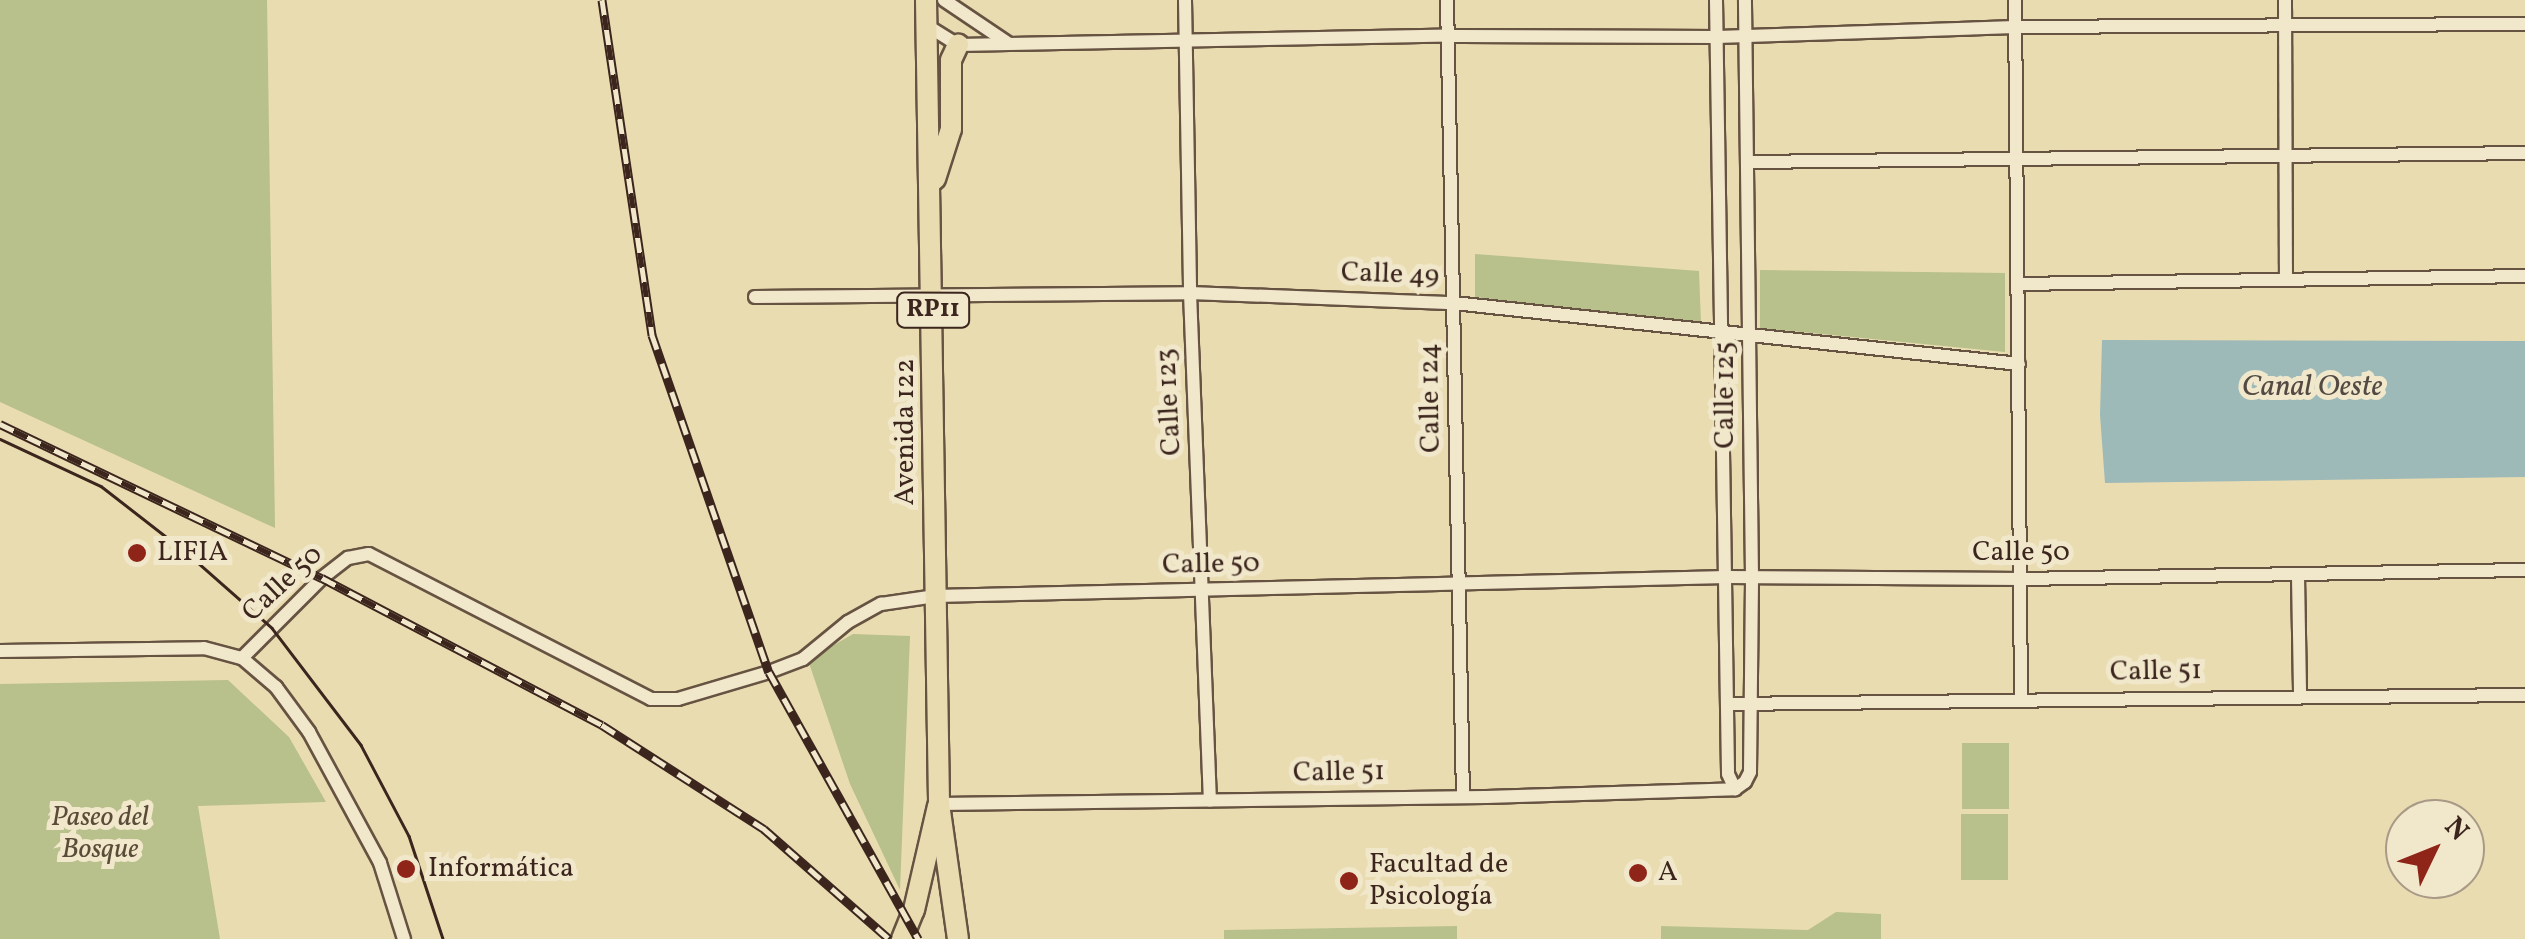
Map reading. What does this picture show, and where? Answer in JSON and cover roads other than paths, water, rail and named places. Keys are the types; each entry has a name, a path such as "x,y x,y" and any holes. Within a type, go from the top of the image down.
{"highway":[{"name":"Avenida 122","path":"926,0 938,804 958,939"},
{"path":"930,195 951,128 951,60 958,46"},
{"name":"Avenida 122","path":"902,939 914,910 938,804"}],"street":[{"path":"944,0 1010,44"},
{"name":"Calle 123","path":"1184,0 1190,292 1210,801"},
{"name":"Calle 124","path":"1448,0 1463,796"},
{"name":"Calle 125","path":"1716,0 1728,774 1737,788 1750,772 1752,577 1745,0"},
{"path":"2015,0 2021,701"},
{"path":"2285,0 2282,158 2286,278"},
{"path":"926,25 958,46 1184,39 1716,37 2015,27 2525,24"},
{"path":"1748,162 2525,153"},
{"path":"2018,284 2525,276"},
{"name":"Calle 49","path":"755,298 1190,292 1454,302 2019,364"},
{"name":"Calle 50","path":"0,651 204,648 242,658 322,578 348,558 368,554 651,700 678,699 769,672 802,659 848,622 881,604 935,596 1459,587 1727,577 2022,579 2525,570"},
{"path":"2298,576 2300,694"},
{"path":"242,658 276,688 310,732 380,863 404,939"},
{"name":"Calle 51","path":"1729,704 2300,694 2525,695"},
{"name":"Calle 51","path":"938,804 1737,788"}],"water":[{"name":"Canal Oeste","path":"2102,340 2525,341 2525,477 2105,483 2100,415"}],"tram line":[{"path":"0,439 101,486 187,553 272,628 361,745 409,836 443,939"}],"railway":[{"path":"602,0 652,335 769,672 918,939"},
{"path":"0,424 322,578 602,725 764,829 889,939"}],"place":[{"name":"LIFIA","path":"137,553"},
{"name":"Informática","path":"406,869"},
{"name":"A","path":"1638,873"},
{"name":"Facultad de Psicología","path":"1349,881"}],"park label":[{"name":"Paseo del Bosque","path":"100,834"}]}
